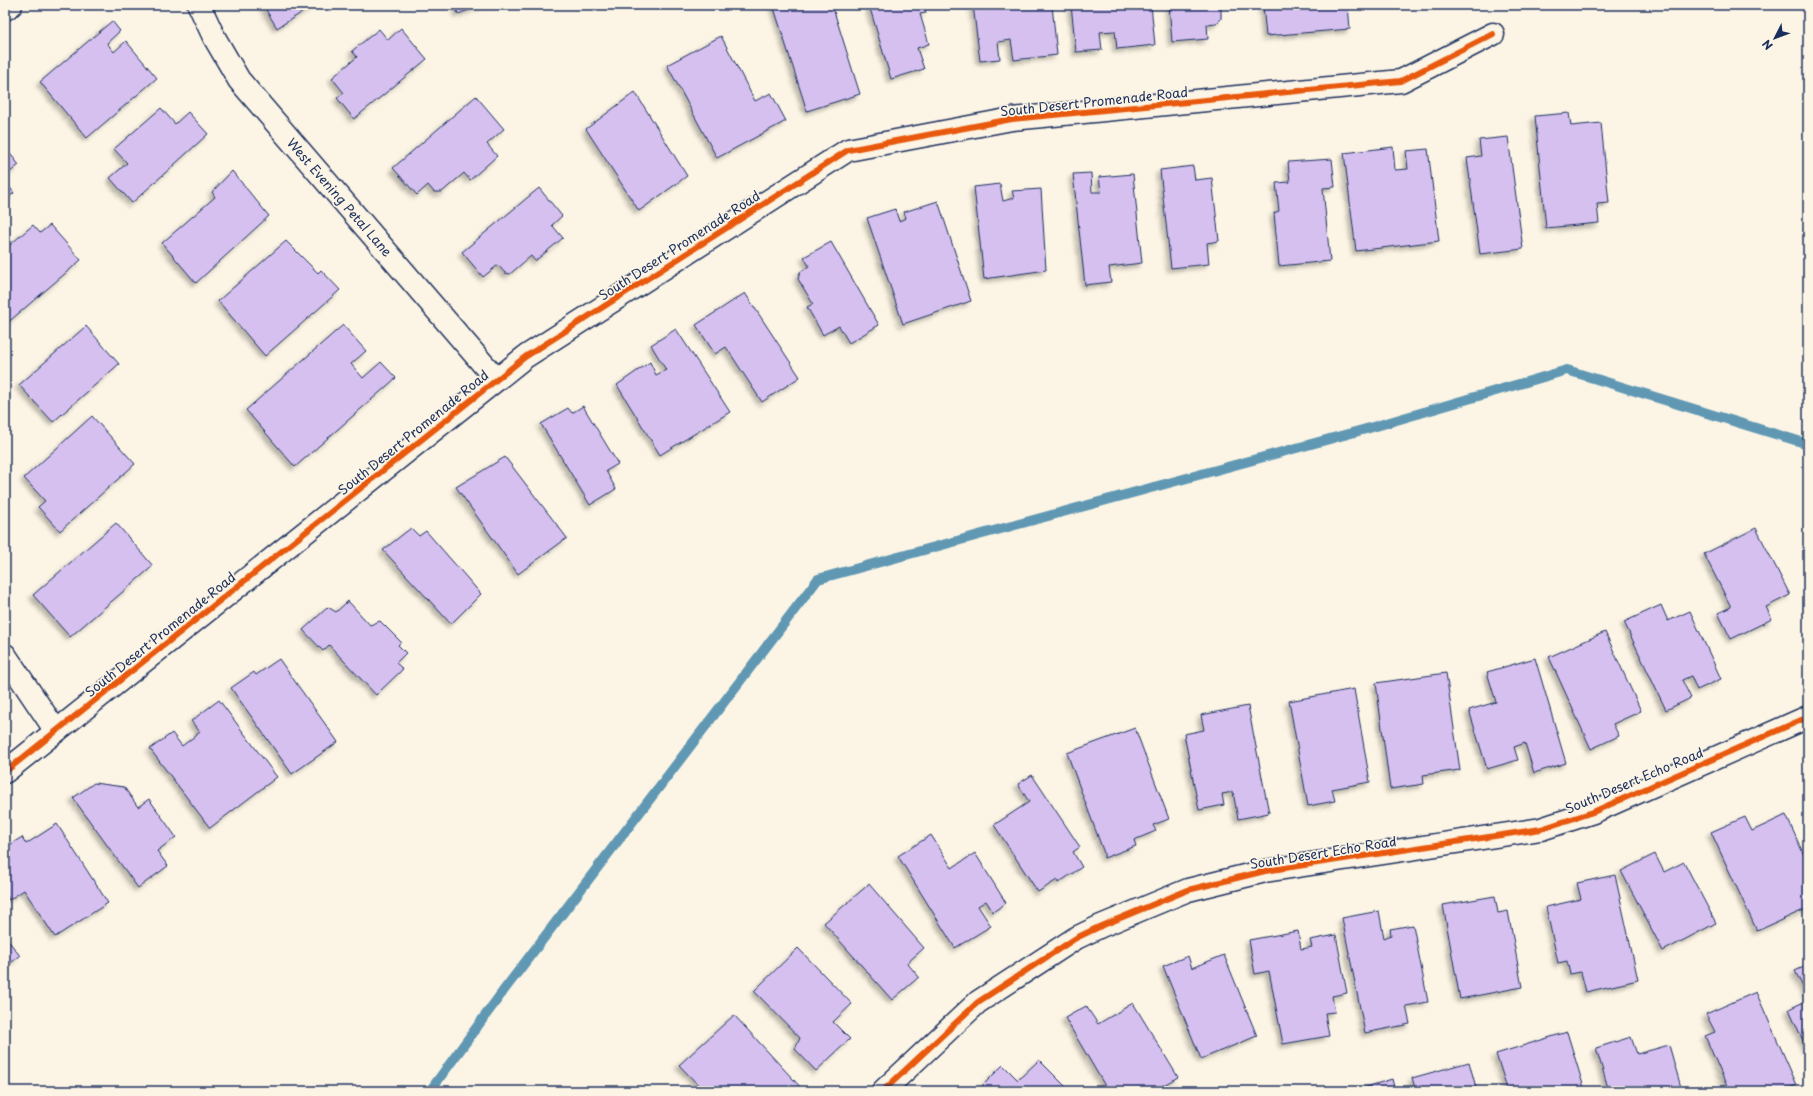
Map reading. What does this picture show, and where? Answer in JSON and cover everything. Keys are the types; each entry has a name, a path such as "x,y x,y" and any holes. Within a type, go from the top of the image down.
{"street":[{"path":"5,9 11,5"},
{"name":"West Evening Petal Lane","path":"199,5 214,37 239,80 496,379"},
{"name":"South Desert Promenade Road","path":"5,772 525,357 848,150 1012,119 1401,81 1493,34"},
{"path":"5,655 56,731"},
{"name":"South Desert Echo Road","path":"883,1091 978,1002 1076,938 1188,890 1265,871 1541,829 1593,812 1808,717"}],"building":[{"path":"263,5 314,5 277,28"},
{"path":"455,5 483,5 458,14"},
{"path":"773,5 832,5 860,94 807,111"},
{"path":"869,5 924,5 926,13 920,14 929,44 917,48 924,69 891,79"},
{"path":"973,5 1052,5 1057,55 1014,60 1011,40 998,42 1000,59 980,61"},
{"path":"1071,5 1151,5 1155,45 1117,49 1115,31 1100,32 1102,50 1076,52"},
{"path":"1169,5 1221,5 1221,19 1216,24 1207,25 1208,39 1172,42"},
{"path":"1263,5 1348,5 1350,29 1266,36"},
{"path":"112,21 120,31 107,43 114,52 126,41 157,78 87,138 40,82"},
{"path":"401,28 427,59 354,119 337,98 344,93 332,78 357,57 352,51 379,29 388,40"},
{"path":"721,36 755,101 771,93 786,121 717,158 667,65"},
{"path":"635,92 687,176 639,211 586,129"},
{"path":"476,96 504,129 487,144 497,156 470,180 464,173 442,192 434,192 428,185 417,195 393,168"},
{"path":"161,108 175,124 188,112 208,134 132,203 110,178 127,163 114,149"},
{"path":"1569,113 1571,126 1601,123 1609,203 1597,204 1599,223 1546,228 1535,116"},
{"path":"1508,137 1523,249 1480,254 1467,158 1481,156 1479,140"},
{"path":"5,147 19,165 5,176"},
{"path":"1393,147 1395,170 1408,169 1406,151 1428,149 1439,241 1356,251 1344,153"},
{"path":"1332,159 1335,187 1323,188 1330,261 1279,266 1274,213 1279,211 1276,183 1290,182 1288,162"},
{"path":"1193,166 1195,180 1212,178 1219,241 1207,243 1209,264 1171,268 1160,170"},
{"path":"232,171 269,216 196,283 162,243 215,197 212,192"},
{"path":"1091,173 1092,192 1101,192 1099,177 1133,174 1142,263 1109,267 1111,282 1085,285 1073,174"},
{"path":"5,181 14,193 5,200"},
{"path":"1000,184 1003,201 1014,198 1012,191 1041,189 1046,270 984,279 974,187"},
{"path":"539,188 562,216 552,225 563,238 535,261 531,256 510,274 505,273 498,265 483,277 462,252"},
{"path":"938,201 971,301 903,324 867,218 895,209 899,221 906,218 904,212"},
{"path":"33,225 40,233 50,225 81,260 5,325 5,249"},
{"path":"286,241 318,273 321,270 340,290 265,356 218,301"},
{"path":"831,242 879,325 849,343 839,326 823,335 807,307 813,304 798,279 800,272 809,266 804,257"},
{"path":"745,293 800,377 762,402 726,347 715,354 696,325"},
{"path":"343,325 366,351 351,364 363,378 381,362 396,378 295,467 246,410"},
{"path":"86,326 119,364 53,422 19,385"},
{"path":"676,329 730,412 660,455 617,385 650,362 656,375 666,370 651,345"},
{"path":"583,406 618,464 606,471 616,489 590,505 541,424 568,408 572,413"},
{"path":"92,416 135,464 60,531 38,507 45,501 24,478"},
{"path":"505,457 567,538 518,574 456,487"},
{"path":"116,523 153,566 70,637 33,595"},
{"path":"411,528 419,536 426,531 481,594 451,624 383,550"},
{"path":"1756,528 1790,595 1766,607 1772,619 1731,639 1718,613 1731,607 1704,554"},
{"path":"348,601 370,625 380,621 401,642 398,645 406,653 396,663 403,669 376,695 329,645 323,651 303,630 328,607 336,612"},
{"path":"1661,605 1668,621 1690,611 1721,679 1697,690 1691,676 1682,680 1691,698 1666,710 1624,622"},
{"path":"1605,632 1641,711 1613,724 1619,736 1591,749 1549,657"},
{"path":"1535,658 1566,763 1534,773 1525,743 1514,747 1518,760 1487,769 1469,710 1496,702 1487,672"},
{"path":"279,659 338,742 292,774 231,688 254,672 256,675"},
{"path":"1446,673 1460,770 1423,775 1424,784 1390,789 1376,683"},
{"path":"1354,689 1370,782 1332,789 1335,801 1308,806 1289,701"},
{"path":"219,700 277,777 210,828 150,749 172,733 182,746 200,732 191,721"},
{"path":"1248,706 1269,813 1238,819 1233,792 1222,794 1224,805 1199,810 1184,734 1204,730 1201,715"},
{"path":"1135,728 1169,819 1153,825 1156,831 1134,840 1136,846 1104,858 1104,853 1067,753"},
{"path":"1032,775 1080,847 1073,852 1082,867 1058,883 1057,880 1038,892 994,825 1029,802 1018,784"},
{"path":"94,783 124,787 138,807 149,799 176,837 157,851 168,866 138,888 73,798"},
{"path":"1786,815 1808,864 1808,908 1757,931 1711,832 1745,817 1752,831"},
{"path":"57,824 108,903 55,937 24,890 9,900 5,893 5,848 22,837 26,844"},
{"path":"931,835 952,868 975,853 1006,903 993,912 986,901 978,906 991,926 955,948 898,856"},
{"path":"1655,854 1664,872 1684,862 1716,923 1663,951 1621,871"},
{"path":"1615,875 1638,980 1586,992 1581,972 1570,974 1567,961 1558,963 1546,907 1581,899 1577,883"},
{"path":"869,884 924,948 907,963 919,977 892,1000 824,923"},
{"path":"1495,896 1498,913 1508,911 1522,987 1460,999 1443,905"},
{"path":"1379,911 1384,938 1391,935 1390,929 1413,925 1428,1002 1406,1006 1410,1024 1365,1033 1342,918"},
{"path":"1298,931 1301,949 1312,947 1310,940 1336,935 1347,993 1332,996 1335,1012 1325,1013 1329,1036 1283,1044 1269,971 1255,974 1249,940"},
{"path":"5,936 20,956 5,967"},
{"path":"798,948 852,1004 833,1022 850,1039 816,1071 795,1049 800,1038 754,991"},
{"path":"1224,955 1257,1036 1201,1059 1163,966 1188,956 1192,968"},
{"path":"1808,965 1808,997 1795,971"},
{"path":"1756,992 1797,1085 1784,1091 1729,1091 1705,1036 1715,1032 1706,1014"},
{"path":"1808,1000 1808,1052 1789,1009"},
{"path":"1133,1003 1178,1077 1153,1091 1108,1091 1065,1018 1086,1006 1098,1024"},
{"path":"734,1015 804,1091 704,1091 679,1065"},
{"path":"1567,1032 1585,1091 1508,1091 1496,1054"},
{"path":"1631,1037 1637,1054 1669,1045 1682,1091 1609,1091 1596,1048"},
{"path":"1039,1060 1070,1091 977,1091 1003,1065 1018,1080"},
{"path":"1469,1062 1477,1091 1416,1091 1412,1078"},
{"path":"1392,1079 1395,1091 1353,1091"}],"waterway":[{"path":"430,1091 504,990 818,579 1366,429 1567,370 1808,444"}],"cycle path":[{"path":"5,772 525,357 848,150 1012,119 1401,81 1493,34"},
{"path":"883,1091 978,1002 1076,938 1188,890 1265,871 1541,829 1593,812 1808,717"}]}
